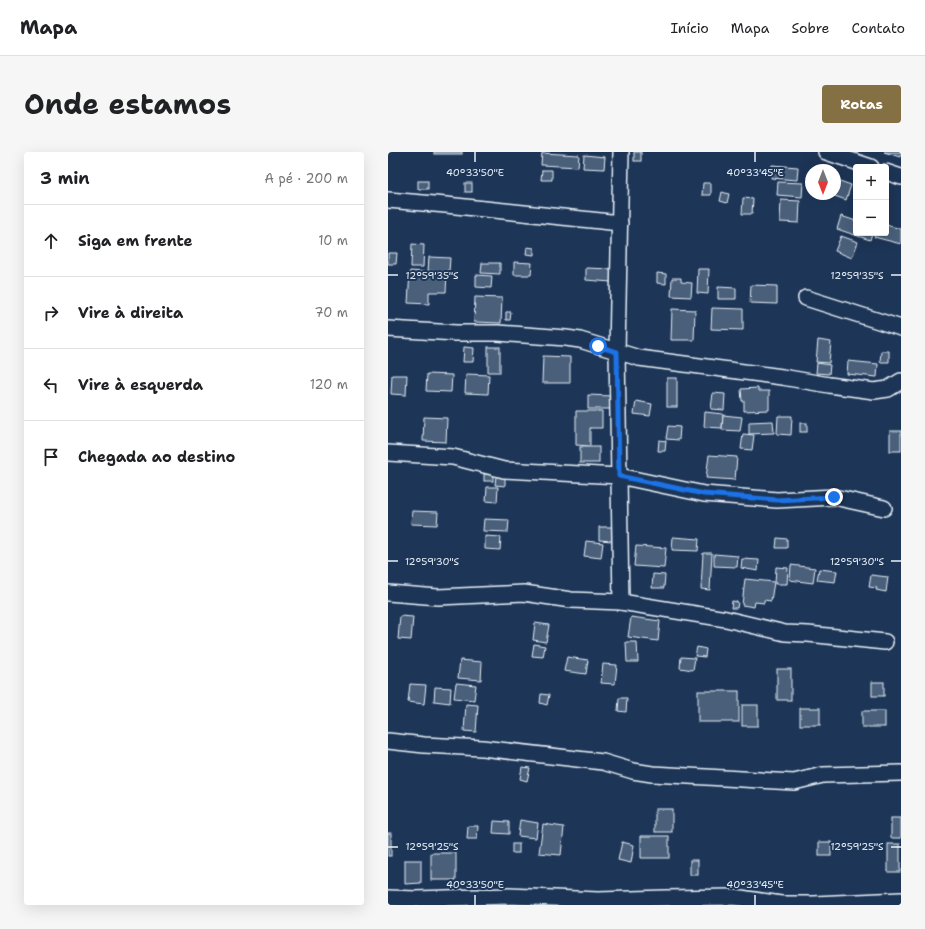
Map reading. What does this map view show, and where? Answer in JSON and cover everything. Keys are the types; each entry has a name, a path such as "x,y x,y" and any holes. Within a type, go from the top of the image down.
{"street":[{"path":"621,152 617,352 621,602"},
{"path":"826,152 862,164"},
{"path":"889,173 901,177"},
{"path":"388,200 620,223"},
{"path":"806,298 901,328"},
{"path":"388,329 456,333 498,333 566,338 580,340 639,358 874,391 888,389 901,381"},
{"path":"388,453 453,457 504,470 619,476 704,494 777,500 834,497 884,508"},
{"path":"388,593 438,597 524,593 571,600 621,602 726,619 785,633 885,642"},
{"path":"388,741 424,745 482,748 603,762 633,771 652,774 794,782 823,775 901,773"},
{"path":"388,898 416,899 508,896 598,900 734,897 781,904 901,900"}],"building":[{"path":"434,152 462,152 462,154 434,154"},
{"path":"634,152 641,152 641,161 634,161"},
{"path":"884,152 901,152 901,153 900,157"},
{"path":"542,153 579,155 578,167 541,165"},
{"path":"584,155 605,157 604,169 583,168"},
{"path":"772,165 798,167 797,180 771,178"},
{"path":"542,170 552,170 552,180 541,180"},
{"path":"418,181 428,181 428,189 418,189"},
{"path":"841,181 851,185 846,200 841,198"},
{"path":"778,182 803,183 802,197 777,195"},
{"path":"465,183 472,183 472,192 465,192"},
{"path":"703,183 711,183 711,195 702,195"},
{"path":"722,192 729,194 727,203 720,201"},
{"path":"743,198 753,199 752,214 742,214"},
{"path":"781,200 800,201 799,223 780,222"},
{"path":"841,216 853,220 853,234 837,229"},
{"path":"889,226 901,229 901,244 874,237 889,236"},
{"path":"841,236 858,242 852,258 835,251"},
{"path":"858,236 871,236 870,240"},
{"path":"412,244 424,245 423,267 411,267"},
{"path":"527,247 534,248 534,255 526,254"},
{"path":"388,253 397,253 396,264 388,264"},
{"path":"429,257 450,258 449,272 428,271"},
{"path":"514,262 532,263 531,275 514,275"},
{"path":"482,263 500,263 500,274 481,273"},
{"path":"586,268 612,269 611,282 586,280"},
{"path":"698,269 709,269 708,294 697,293"},
{"path":"410,271 447,273 446,292 429,292 429,304 408,303"},
{"path":"657,273 666,274 666,284 657,283"},
{"path":"476,275 492,276 491,288 476,287"},
{"path":"672,278 681,278 681,282 692,283 691,297 671,296"},
{"path":"751,285 777,286 777,304 750,303"},
{"path":"718,287 736,288 736,299 718,299"},
{"path":"475,297 502,298 501,323 474,322"},
{"path":"712,308 743,309 743,330 711,329"},
{"path":"672,309 695,310 694,340 671,340"},
{"path":"506,312 511,312 510,320 506,320"},
{"path":"818,340 831,342 829,363 816,362"},
{"path":"464,347 474,348 473,362 463,362"},
{"path":"488,347 500,347 500,372 488,372"},
{"path":"881,351 889,351 889,362 880,362"},
{"path":"543,356 570,357 570,383 542,383"},
{"path":"848,361 878,364 877,377 847,374"},
{"path":"817,363 830,365 829,374 816,373"},
{"path":"427,374 452,375 451,392 426,391"},
{"path":"466,374 489,375 488,394 465,393"},
{"path":"392,375 407,375 406,395 391,394"},
{"path":"667,378 677,378 677,407 667,407"},
{"path":"758,388 758,391 769,391 769,410 744,411 744,401 742,401 741,389"},
{"path":"713,393 725,394 724,410 711,409"},
{"path":"588,395 611,396 610,409 588,409"},
{"path":"636,401 652,404 650,416 634,414"},
{"path":"576,411 602,411 602,428 590,428 590,446 576,445"},
{"path":"705,412 723,414 722,428 704,427"},
{"path":"723,415 742,417 740,431 722,430"},
{"path":"778,416 792,416 791,435 777,434"},
{"path":"424,417 447,418 446,442 423,441"},
{"path":"773,421 774,433 749,434 749,422"},
{"path":"800,423 807,423 807,432 800,432"},
{"path":"668,426 680,427 679,440 666,439"},
{"path":"890,431 901,431 901,451 890,451"},
{"path":"743,434 754,435 752,450 741,449"},
{"path":"659,440 666,441 665,451 658,451"},
{"path":"580,447 599,447 599,463 580,463"},
{"path":"709,455 737,457 735,480 706,478"},
{"path":"484,474 493,474 493,481 484,481"},
{"path":"496,476 505,477 505,486 495,485"},
{"path":"487,487 498,487 497,502 486,501"},
{"path":"412,511 438,512 437,525 411,524"},
{"path":"484,519 509,520 508,532 483,531"},
{"path":"599,527 613,527 612,541 599,540"},
{"path":"485,536 501,537 500,550 485,549"},
{"path":"673,537 699,539 698,551 672,550"},
{"path":"777,538 787,539 787,548 776,548"},
{"path":"586,541 603,543 601,558 584,556"},
{"path":"636,546 666,548 664,568 634,566"},
{"path":"703,553 712,553 710,590 701,589"},
{"path":"714,554 738,556 737,567 714,566"},
{"path":"742,559 759,560 758,571 741,568"},
{"path":"791,565 815,568 813,583 790,580"},
{"path":"776,567 788,568 787,584 775,584"},
{"path":"819,569 837,571 835,582 817,580"},
{"path":"653,574 665,575 664,588 652,588"},
{"path":"871,575 888,577 886,592 876,590 877,588 869,587"},
{"path":"745,579 774,582 771,601 764,600 764,603 755,602 754,607 742,605"},
{"path":"732,601 738,602 737,608 731,608"},
{"path":"400,616 413,617 411,640 398,639"},
{"path":"631,617 660,621 658,641 628,637"},
{"path":"535,623 549,625 546,642 533,640"},
{"path":"626,642 637,642 638,662 627,662"},
{"path":"534,644 545,646 543,657 532,656"},
{"path":"697,647 706,649 705,657 695,656"},
{"path":"567,657 588,660 586,674 564,671"},
{"path":"681,657 695,658 693,670 680,668"},
{"path":"460,660 482,662 481,680 458,678"},
{"path":"603,664 617,665 615,684 601,683"},
{"path":"777,669 791,669 791,700 777,700"},
{"path":"872,682 884,682 884,696 872,696"},
{"path":"456,683 476,685 474,700 454,698"},
{"path":"410,684 426,685 424,704 408,702"},
{"path":"435,687 451,688 450,703 434,701"},
{"path":"698,691 739,691 739,722 698,722"},
{"path":"541,694 549,695 547,705 540,703"},
{"path":"619,698 627,698 626,712 618,711"},
{"path":"466,704 478,705 476,732 464,731"},
{"path":"742,705 758,705 758,726 742,726"},
{"path":"800,708 820,708 820,725 800,725"},
{"path":"862,711 885,711 885,727 862,727"},
{"path":"522,767 530,768 527,781 520,779"},
{"path":"655,809 672,809 672,832 655,832"},
{"path":"891,818 901,818 901,838 891,838"},
{"path":"520,820 538,823 536,838 518,836"},
{"path":"494,821 509,822 509,834 493,833"},
{"path":"543,824 564,827 561,855 539,853"},
{"path":"468,826 478,826 477,839 467,839"},
{"path":"388,833 391,833 391,856 388,856"},
{"path":"641,836 669,836 669,858 641,858"},
{"path":"622,842 634,845 631,863 618,860"},
{"path":"819,842 831,842 831,856 819,856"},
{"path":"512,844 519,844 519,853 512,853"},
{"path":"888,844 900,844 900,872 888,872"},
{"path":"431,853 456,853 456,880 431,880"},
{"path":"405,860 421,860 421,883 405,884"},
{"path":"690,860 698,860 698,875 690,875"}],"route":[{"path":"598,346 617,352 619,476 704,494 777,500 834,497"}]}
